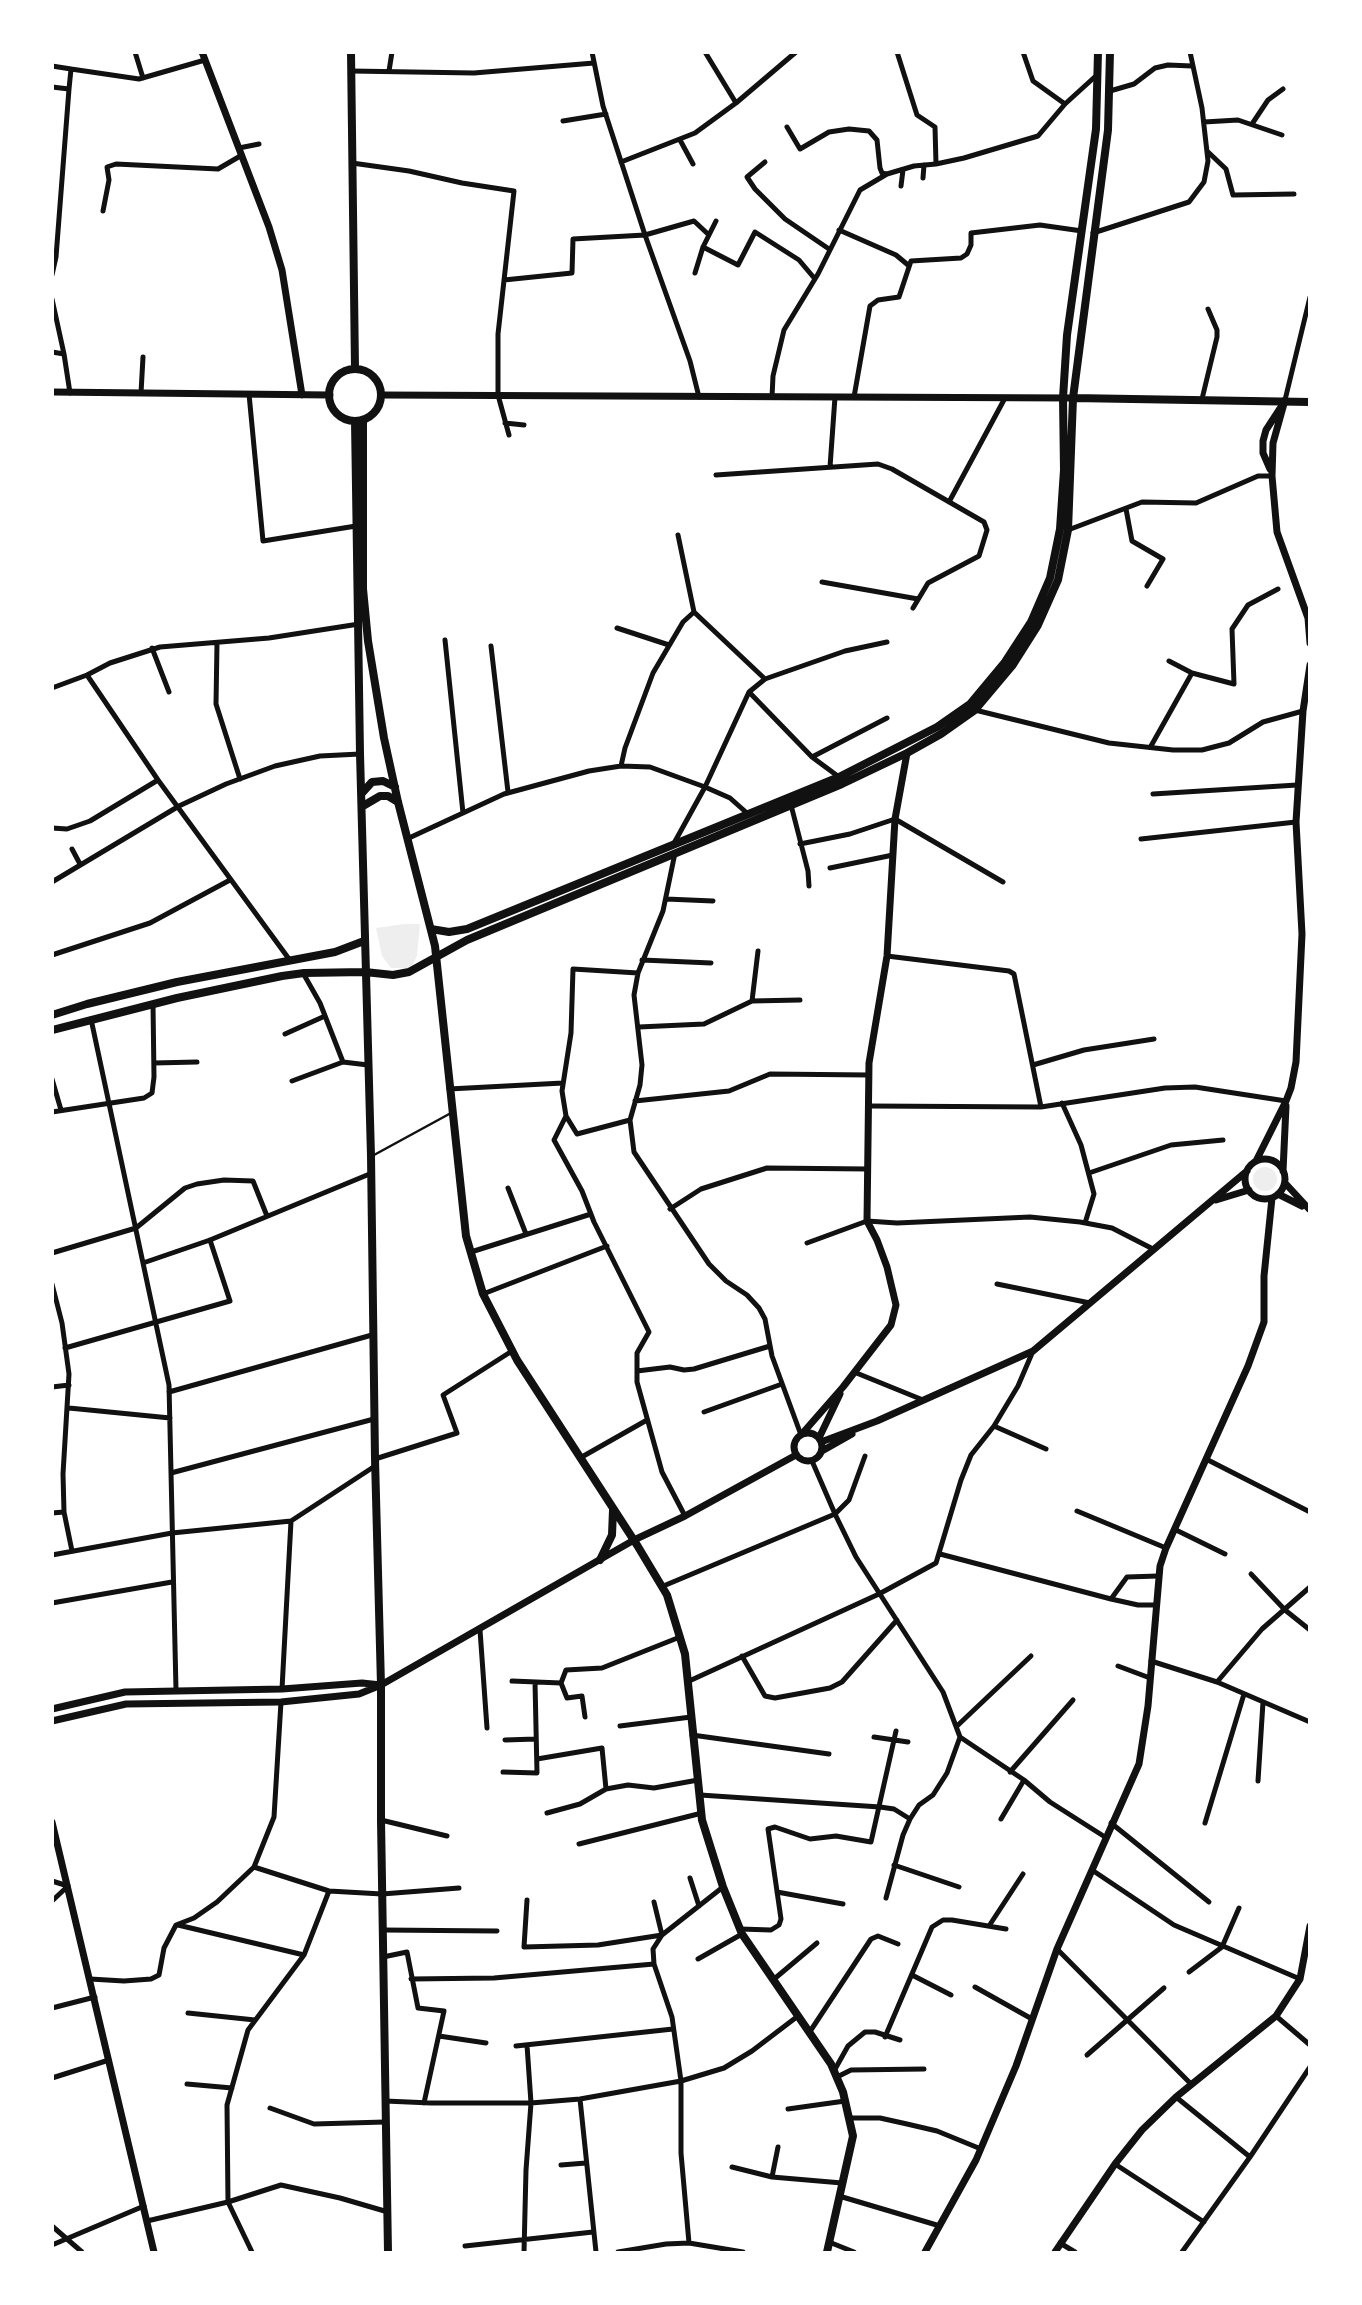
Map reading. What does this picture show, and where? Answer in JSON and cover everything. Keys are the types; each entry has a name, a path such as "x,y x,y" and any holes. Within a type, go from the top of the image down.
{"main road":[{"path":"351,52 355,369"},
{"path":"52,1030 221,988 303,973 365,972 393,975 409,972 467,940 749,814 941,734 975,710 1012,667 1038,625 1058,580 1068,530 1067,335 1096,129 1098,52"},
{"path":"431,929 449,932 467,929 791,805 906,749 970,704 1005,662 1021,640 1050,578 1060,529 1068,398 1108,130 1110,52"},
{"path":"1082,232 1093,233"},
{"path":"355,369 370,374 380,387 381,395 376,410 359,420 340,416 334,410 330,395 334,380 347,370 355,369"},
{"path":"1068,398 1310,402"},
{"path":"359,420 356,526 364,941 372,1173 372,1335 381,1685 384,2101 388,2252"},
{"path":"359,420 363,589 368,641 398,802 437,958 466,1237 483,1294 512,1351 667,1595 685,1654 702,1813 723,1887 741,1931 810,2033 835,2074 845,2101 853,2136 827,2252"},
{"path":"362,793 372,782 383,781 395,787"},
{"path":"363,806 380,796 388,796 398,802"},
{"path":"52,1015 177,982 335,953 364,941"},
{"path":"600,1560 612,1535 613,1508"}],"street":[{"path":"135,52 143,78"},
{"path":"389,71 392,52"},
{"path":"592,52 606,114 690,361 699,397"},
{"path":"705,52 736,103"},
{"path":"897,52 917,115 935,127 936,164"},
{"path":"1023,52 1033,81 1065,104"},
{"path":"1093,233 1189,202 1204,181 1208,161 1204,122 1190,52"},
{"path":"621,162 695,132 736,103 795,53"},
{"path":"52,66 143,78 203,56 270,227 282,270 302,395"},
{"path":"351,71 474,72 594,63"},
{"path":"1110,91 1134,84 1155,68 1168,65 1192,66"},
{"path":"52,275 56,257 71,69"},
{"path":"772,397 775,367 785,330 815,279 860,190 887,174 936,164 1038,136 1065,104 1098,74"},
{"path":"52,87 69,89"},
{"path":"1252,124 1268,100 1283,89"},
{"path":"563,121 606,114"},
{"path":"1204,122 1238,120 1282,135"},
{"path":"787,127 800,149 829,132 849,129 869,131 877,140 882,173 887,174"},
{"path":"680,140 693,164"},
{"path":"103,211 109,180 107,167 116,164 218,169 240,152 259,144"},
{"path":"1207,151 1226,169 1233,195 1294,194"},
{"path":"765,162 747,177 755,189 785,219 830,249"},
{"path":"352,163 514,191 498,334 498,395 509,435"},
{"path":"923,178 924,165"},
{"path":"901,186 903,170"},
{"path":"504,280 572,273 573,239 645,235 694,221 709,234"},
{"path":"695,273 703,247 716,221"},
{"path":"854,397 870,306 878,300 899,297 911,261 961,258 967,254 971,245 971,233 1040,225 1082,232"},
{"path":"839,230 896,255 908,265"},
{"path":"703,247 738,265 755,232 799,260 815,279"},
{"path":"1310,297 1285,400 1266,429 1263,441 1263,453 1272,477 1277,532 1308,618 1310,643"},
{"path":"52,299 69,393"},
{"path":"1202,399 1217,337 1217,330 1208,309"},
{"path":"52,352 64,354"},
{"path":"141,393 143,357"},
{"path":"52,392 330,395"},
{"path":"249,394 263,541 356,526"},
{"path":"381,395 1068,398"},
{"path":"830,467 835,397"},
{"path":"949,502 1005,398"},
{"path":"505,423 524,425"},
{"path":"716,475 878,464 892,469 984,522 987,530 979,556 928,583 913,608"},
{"path":"1068,530 1142,502 1196,503 1258,476 1272,477"},
{"path":"1126,509 1132,541 1163,559 1147,586"},
{"path":"678,535 694,612 765,679"},
{"path":"822,582 918,599"},
{"path":"1169,661 1192,673 1234,684 1232,629 1248,606 1278,589"},
{"path":"621,766 639,707 653,673 683,622 694,612"},
{"path":"52,688 152,648 173,644 217,643 359,624"},
{"path":"617,628 669,645"},
{"path":"445,640 463,813"},
{"path":"801,1435 770,1346 765,1318 747,1295 709,1264 634,1152 630,1120 640,1085 642,1065 634,995 642,960 663,911 674,849 749,692 765,679 845,651 887,642"},
{"path":"217,643 216,704 240,779"},
{"path":"491,646 508,792"},
{"path":"152,648 169,692"},
{"path":"1309,1209 1285,1184 1283,1171 1286,1101 1296,1062 1302,934 1296,822 1297,785 1310,664"},
{"path":"1151,746 1192,673"},
{"path":"87,675 158,780 289,960"},
{"path":"749,692 812,757 839,777"},
{"path":"975,710 1109,743 1173,750 1202,750 1229,743 1263,722 1303,711"},
{"path":"812,757 887,718"},
{"path":"906,749 895,819 887,956 869,1075 867,1221 887,1267 897,1305 891,1325 793,1446 796,1455 803,1461 812,1461 822,1451 877,1421 1033,1351 1247,1171 1256,1161 1286,1101"},
{"path":"52,882 179,806 240,779 275,766 320,755 360,754"},
{"path":"409,838 508,792 589,771 621,766 650,767 705,787 730,798 749,814"},
{"path":"52,828 67,829 90,821 158,780"},
{"path":"1153,794 1297,785"},
{"path":"791,805 808,872 808,886"},
{"path":"800,844 850,834 895,819 1003,882"},
{"path":"1141,839 1296,822"},
{"path":"72,849 80,864"},
{"path":"830,868 893,855"},
{"path":"52,955 150,923 230,880"},
{"path":"666,899 713,901"},
{"path":"752,1001 758,951"},
{"path":"887,956 1009,971 1014,974 1041,1107"},
{"path":"642,960 711,963"},
{"path":"630,1120 577,1134 566,1116 562,1091 570,1033 573,969 638,973"},
{"path":"303,973 325,1016 343,1062"},
{"path":"639,1027 704,1024 752,1001 800,1000"},
{"path":"52,1112 144,1098 152,1093 155,1063 153,1004"},
{"path":"285,1034 325,1016"},
{"path":"91,1019 111,1104 169,1392 176,1690"},
{"path":"1033,1065 1084,1050 1154,1039"},
{"path":"155,1063 197,1062"},
{"path":"292,1081 343,1062 368,1065"},
{"path":"635,1101 729,1091 770,1074 869,1075"},
{"path":"52,1079 61,1110"},
{"path":"449,1088 563,1083"},
{"path":"869,1106 1041,1107 1165,1088 1195,1087 1286,1101"},
{"path":"1062,1102 1081,1145 1094,1194 1085,1223"},
{"path":"566,1116 554,1140 582,1191 649,1332 637,1353 637,1382 662,1472 685,1516"},
{"path":"1089,1173 1171,1145 1223,1140"},
{"path":"1256,1161 1275,1161 1283,1171"},
{"path":"670,1209 701,1189 766,1168 868,1169"},
{"path":"1247,1171 1246,1184 1259,1198 1275,1196 1309,1209"},
{"path":"143,1263 210,1240 372,1173"},
{"path":"52,1253 136,1228 185,1188 224,1180 253,1181 268,1216"},
{"path":"925,2252 981,2149 1057,1949 1139,1764 1150,1678 1158,1576 1166,1548 1248,1366 1264,1322 1264,1276 1275,1196 1285,1184"},
{"path":"508,1188 526,1234"},
{"path":"1209,1202 1249,1190"},
{"path":"471,1252 591,1214"},
{"path":"807,1243 867,1221 910,1223 1030,1217 1112,1228 1153,1249"},
{"path":"65,1348 230,1301 210,1240"},
{"path":"483,1294 607,1247"},
{"path":"52,1284 62,1323 69,1385 63,1469 64,1512 72,1551"},
{"path":"998,1284 1090,1303"},
{"path":"52,1324 62,1323"},
{"path":"169,1392 372,1335"},
{"path":"637,1371 670,1367 694,1369 770,1346"},
{"path":"52,1555 172,1533 291,1521 375,1463 457,1433 443,1395 512,1351"},
{"path":"687,1682 879,1594 936,1563 971,1455 994,1426 1018,1386 1033,1351"},
{"path":"855,1372 923,1400"},
{"path":"704,1412 782,1384"},
{"path":"52,1387 69,1385"},
{"path":"822,1451 820,1440 843,1387"},
{"path":"68,1408 170,1418"},
{"path":"171,1473 374,1419"},
{"path":"580,1458 647,1420"},
{"path":"820,1440 877,1421"},
{"path":"994,1426 1046,1449"},
{"path":"801,1435 810,1433 820,1440"},
{"path":"54,1722 126,1704 281,1702 359,1694 381,1685 634,1541 796,1455"},
{"path":"662,1587 835,1514 849,1500 865,1456"},
{"path":"1206,1459 1310,1512"},
{"path":"812,1461 856,1557 943,1692 960,1737 947,1773 933,1795 919,1805 910,1819 886,1898"},
{"path":"1077,1511 1166,1548"},
{"path":"52,1513 64,1512"},
{"path":"282,1689 291,1521"},
{"path":"1174,1529 1225,1554"},
{"path":"940,1553 1111,1600 1155,1605"},
{"path":"1251,1574 1285,1610 1310,1630"},
{"path":"1111,1600 1127,1577 1158,1576"},
{"path":"52,1603 173,1582"},
{"path":"1217,1682 1262,1629 1310,1587"},
{"path":"742,1656 765,1696 775,1698 830,1688 842,1682 897,1620"},
{"path":"480,1630 487,1728"},
{"path":"585,1717 582,1696 567,1699 561,1682 566,1670 602,1668 680,1637"},
{"path":"957,1726 1031,1656"},
{"path":"1151,1661 1217,1682 1310,1722"},
{"path":"1118,1666 1150,1678"},
{"path":"512,1681 561,1682"},
{"path":"503,1772 537,1773 535,1682"},
{"path":"52,1709 125,1692 282,1689 362,1683 381,1685"},
{"path":"1205,1823 1244,1694"},
{"path":"1010,1772 1073,1700"},
{"path":"90,1979 124,1981 151,1979 159,1975 164,1948 176,1925 194,1918 217,1902 254,1867 274,1817 281,1702"},
{"path":"1258,1781 1263,1702"},
{"path":"620,1726 691,1717"},
{"path":"698,1959 741,1931 771,1930 779,1926 781,1919 768,1829 775,1828 810,1839 836,1836 871,1842 896,1731"},
{"path":"692,1735 828,1754"},
{"path":"874,1737 908,1742"},
{"path":"960,1737 1024,1780 1050,1802 1105,1837"},
{"path":"505,1740 536,1739"},
{"path":"537,1759 602,1748 606,1789"},
{"path":"547,1813 580,1804 606,1789 628,1785 654,1788 698,1780"},
{"path":"1001,1819 1024,1780"},
{"path":"699,1795 894,1808 910,1819"},
{"path":"579,1843 702,1813"},
{"path":"381,1820 447,1836"},
{"path":"52,1822 155,2252"},
{"path":"1111,1823 1209,1902"},
{"path":"894,1865 959,1887"},
{"path":"254,1867 329,1891 382,1894 459,1888"},
{"path":"1092,1870 1174,1925 1300,1979"},
{"path":"989,1926 1023,1874"},
{"path":"690,1878 699,1906"},
{"path":"52,1881 68,1886"},
{"path":"52,1901 68,1886"},
{"path":"689,2243 681,2153 681,2081 672,2017 654,1964 653,1948 662,1935 723,1887"},
{"path":"252,2252 228,2202 227,2105 248,2030 304,1955 329,1891"},
{"path":"777,1892 843,1904"},
{"path":"527,1900 524,1947 589,1946 662,1935"},
{"path":"654,1902 662,1935"},
{"path":"1189,1972 1222,1947 1239,1908"},
{"path":"885,2037 932,1927 943,1920 1006,1929"},
{"path":"176,1925 304,1955"},
{"path":"1055,2252 1115,2164 1142,2130 1175,2097 1276,2016 1300,1979 1310,1926"},
{"path":"383,1930 497,1931"},
{"path":"810,2033 871,1940 878,1936 898,1944"},
{"path":"773,1980 817,1943"},
{"path":"1057,1949 1191,2084"},
{"path":"383,1957 407,1952 418,2008 444,2011 424,2103"},
{"path":"411,1979 506,1977 654,1964"},
{"path":"912,1975 951,1995"},
{"path":"975,1987 1032,2019"},
{"path":"1087,2055 1164,1988"},
{"path":"52,2008 94,1997"},
{"path":"188,2012 255,2020"},
{"path":"1276,2016 1310,2045"},
{"path":"384,2101 531,2103 580,2099 681,2081 724,2068 798,2017"},
{"path":"516,2046 673,2029"},
{"path":"835,2074 848,2046 865,2032 876,2032 900,2040"},
{"path":"439,2036 486,2042"},
{"path":"524,2252 531,2103 527,2045"},
{"path":"52,2078 109,2060"},
{"path":"1182,2252 1310,2067"},
{"path":"835,2074 851,2070 924,2069"},
{"path":"187,2084 232,2088"},
{"path":"1175,2097 1250,2157"},
{"path":"580,2099 596,2252"},
{"path":"788,2109 845,2101"},
{"path":"270,2108 314,2124 386,2122"},
{"path":"849,2118 880,2118 937,2131 981,2149"},
{"path":"772,2177 778,2147"},
{"path":"561,2165 586,2163"},
{"path":"1115,2164 1204,2222"},
{"path":"732,2167 772,2177 842,2183"},
{"path":"147,2221 228,2202 281,2185 340,2197 388,2212"},
{"path":"839,2196 940,2225"},
{"path":"52,2245 144,2206"},
{"path":"52,2226 82,2252"},
{"path":"465,2246 593,2232"},
{"path":"829,2242 854,2252"},
{"path":"618,2252 689,2243 743,2252"},
{"path":"1060,2243 1075,2252"}],"lane":[{"path":"371,1156 452,1113"}],"shaded area":[{"path":"420,924 417,955 413,965 408,968 391,968 382,956 376,928"},
{"path":"1265,1167 1276,1174 1277,1179 1270,1190 1265,1191 1254,1184 1253,1179 1260,1168"}]}
